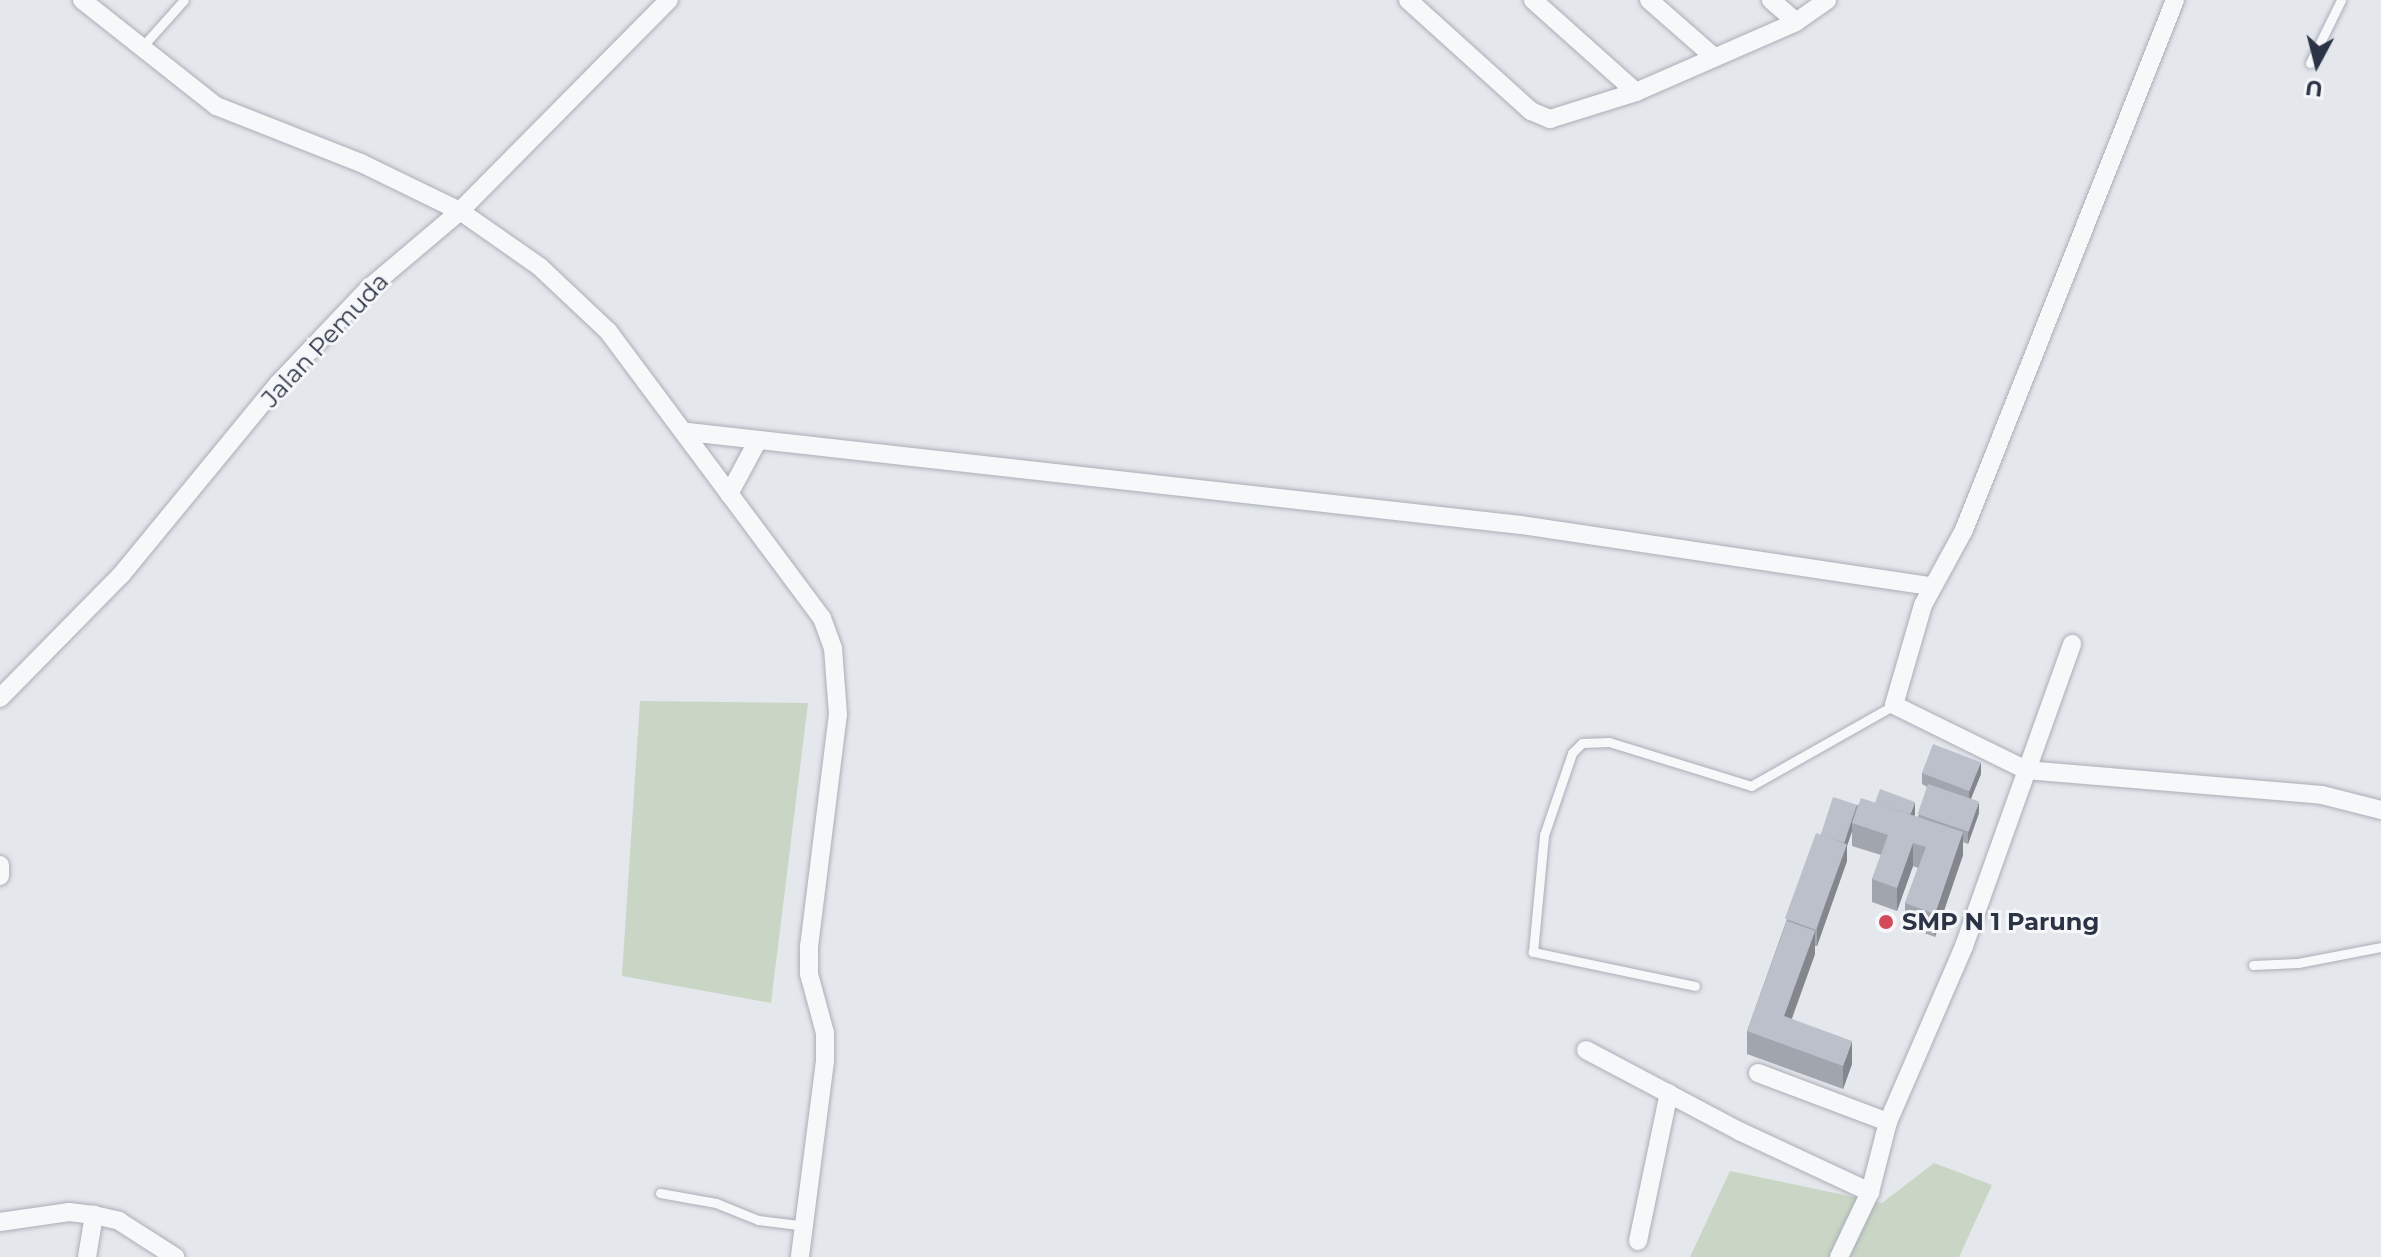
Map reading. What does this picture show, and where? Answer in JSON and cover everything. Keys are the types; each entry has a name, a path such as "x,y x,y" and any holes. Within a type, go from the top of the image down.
{"street":[{"path":"82,0 140,49 216,106 288,138 361,163 460,211 528,257 592,314 688,432 729,494 815,604 829,631 835,664 838,714 809,946 809,974 825,1033 825,1061 807,1226 800,1257"},
{"name":"Jalan Pemuda","path":"0,698 121,575 278,384 369,288 460,211 669,0"},
{"path":"1408,0 1541,117 1560,118 1636,92 1796,22 1827,0"},
{"path":"1533,0 1636,92"},
{"path":"1649,0 1714,57"},
{"path":"1771,0 1796,22"},
{"path":"2175,0 1964,530 1931,586 1894,705 2026,770 2322,795 2381,810"},
{"path":"688,432 1521,525 1931,586"},
{"path":"729,494 757,442"},
{"path":"1839,1257 1870,1192 1888,1122 1964,946 2072,644"},
{"path":"0,865 0,876"},
{"path":"1586,1050 1870,1192"},
{"path":"1758,1073 1888,1122"},
{"path":"1638,1241 1669,1093"},
{"path":"0,1222 69,1212 94,1215 119,1221 175,1257"},
{"path":"87,1257 94,1215"}],"lane":[{"path":"140,49 184,0"},
{"path":"2310,63 2341,0"},
{"path":"1695,986 1533,952 1544,835 1572,753 1582,743 1609,742 1751,786 1894,705"},
{"path":"2253,965 2298,963 2381,947"},
{"path":"660,1193 716,1203 758,1220 807,1226"}],"green space":[{"path":"640,701 808,703 771,1003 622,976"},
{"path":"1934,1163 1992,1185 1959,1257 1690,1257 1730,1171 1882,1203"}],"building":[{"path":"1933,744 1981,762 1970,791 1922,773"},
{"path":"1928,784 1979,802 1969,832 1918,814"},
{"path":"1880,789 1915,802 1910,814 1875,803"},
{"path":"1833,797 1857,805 1844,843 1821,835"},
{"path":"1861,798 1963,832 1935,914 1905,903 1926,847 1913,843 1897,888 1872,879 1888,835 1852,823"},
{"path":"1816,833 1847,844 1816,930 1785,919"},
{"path":"1787,921 1815,931 1784,1016 1852,1041 1843,1066 1747,1031"}],"place":[{"name":"SMP N 1 Parung","path":"1886,922"}]}
